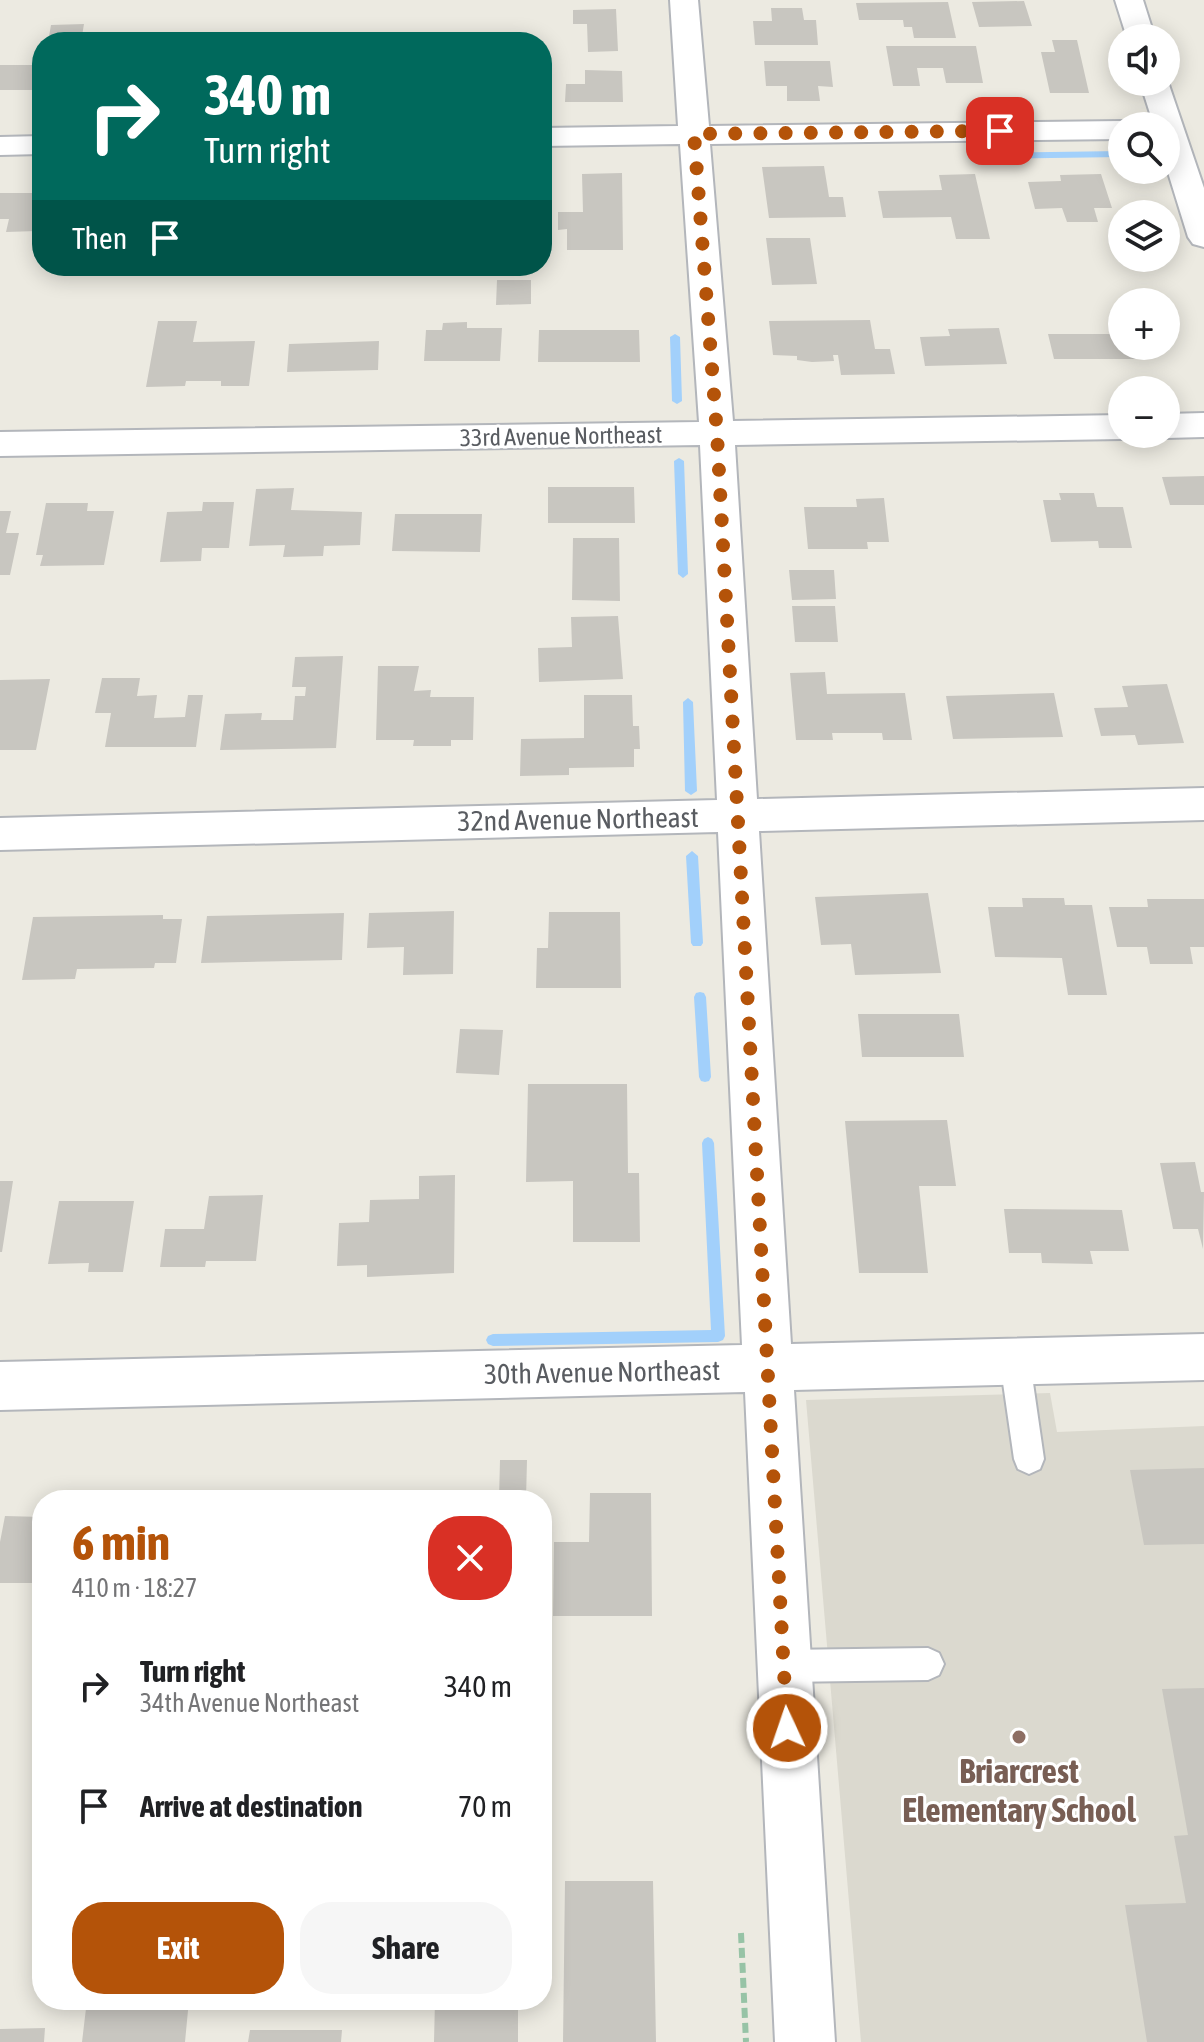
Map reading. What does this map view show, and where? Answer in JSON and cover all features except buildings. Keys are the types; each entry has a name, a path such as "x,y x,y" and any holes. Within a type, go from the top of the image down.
{"street":[{"path":"684,0 717,434 765,1368 805,2042"},
{"path":"1129,0 1137,24"},
{"path":"552,137 1108,130"},
{"path":"0,146 32,145"},
{"path":"1180,165 1204,237"},
{"path":"1180,426 1204,425"},
{"name":"33rd Avenue Northeast","path":"0,444 1108,427"},
{"name":"32nd Avenue Northeast","path":"0,834 1204,804"},
{"name":"30th Avenue Northeast","path":"0,1386 1204,1357"}],"lane":[{"path":"1015,1362 1029,1459"},
{"path":"783,1666 928,1664"}],"path":[{"path":"741,1933 746,2042"}],"shaded area":[{"name":"Briarcrest Elementary School","path":"1050,1393 1057,1432 1204,1426 1204,2042 861,2042 806,1400"}],"waterway":[{"path":"973,156 1108,154"},
{"path":"675,337 677,401"},
{"path":"679,461 683,574"},
{"path":"688,702 691,791"},
{"path":"692,856 697,943"},
{"path":"700,997 705,1077"},
{"path":"493,1340 718,1336 708,1143"}],"place":[{"name":"Briarcrest Elementary School","path":"1019,1737"}],"route":[{"path":"787,1728 735,815 717,434 694,134 1000,131"}]}
